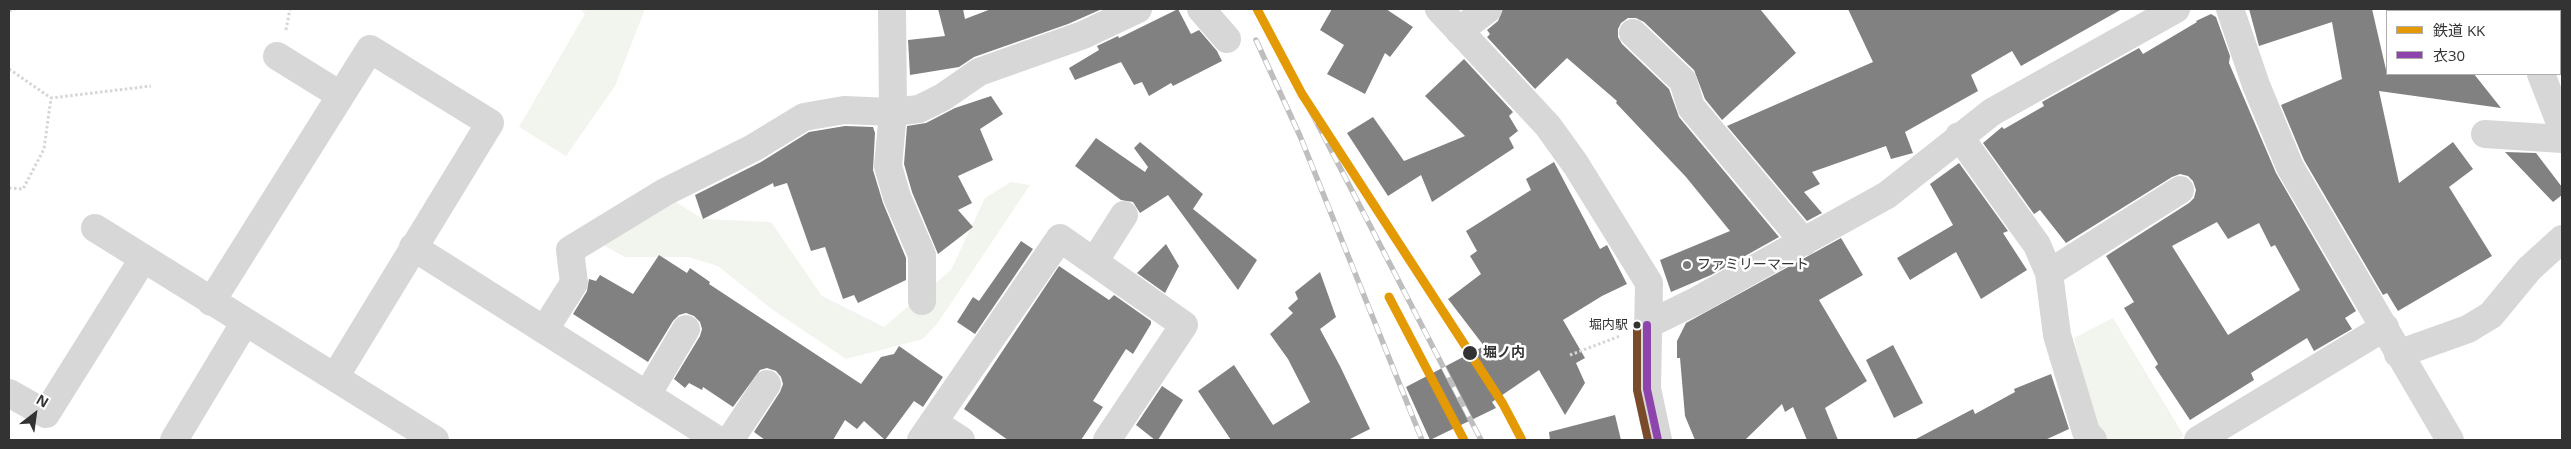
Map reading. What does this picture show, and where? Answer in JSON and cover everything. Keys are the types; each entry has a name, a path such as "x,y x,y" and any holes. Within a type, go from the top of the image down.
{"street":[{"path":"892,9 893,112 888,166 897,197 922,255 922,301"},
{"path":"1201,9 1227,39"},
{"path":"1439,9 1548,126 1576,165 1648,283 1647,389 1658,440"},
{"path":"1459,31 1488,9"},
{"path":"2230,9 2256,84 2290,167 2450,440"},
{"path":"545,329 574,283 570,250 665,192 753,148 804,117 844,110 893,112 919,110 943,97 979,72 1083,35 1129,10"},
{"path":"1647,325 1804,242 1887,195 1958,136 1992,112 2163,11"},
{"path":"1633,32 1683,81 1691,107 1804,242"},
{"path":"211,302 370,49 490,123 413,247 336,378"},
{"path":"277,56 340,95"},
{"path":"2485,134 2561,122 2541,75"},
{"path":"1958,136 2037,245 2049,273 2057,335 2085,438"},
{"path":"2049,273 2180,190"},
{"path":"1094,262 1124,215"},
{"path":"95,228 435,440"},
{"path":"961,440 928,431 1060,238 1184,326 1107,440"},
{"path":"2398,354 2468,329 2491,315 2529,269 2562,239"},
{"path":"413,247 718,440"},
{"path":"9,392 46,414 143,259"},
{"path":"174,440 245,322"},
{"path":"2198,440 2385,328"},
{"path":"647,395 686,329"},
{"path":"730,440 767,384"}],"path":[{"path":"9,12 15,9"},
{"path":"9,68 51,98 151,86"},
{"path":"9,188 23,188 44,149 51,98"},
{"path":"1570,355 1647,325"}],"shaded area":[{"path":"581,9 645,9 615,86 566,156 519,127 585,14"},
{"path":"1011,182 1030,185 937,324 923,339 846,359 773,310 718,266 688,257 625,257 601,244 674,201 703,219 771,222 822,296 884,327 951,270 985,198"},
{"path":"2113,318 2184,436 2176,440 2107,440 2094,422 2074,338"}],"building":[{"path":"938,9 963,9 965,19 991,9 1102,9 1068,24 974,57 959,67 910,75 908,40 945,36"},
{"path":"1178,9 1191,34 1199,30 1217,51 1222,61 1173,86 1171,83 1149,96 1142,82 1134,85 1121,62 1075,80 1069,68 1099,50 1097,46 1118,36 1119,38"},
{"path":"1332,9 1386,9 1413,27 1390,57 1385,53 1365,94 1327,74 1344,45 1320,30"},
{"path":"1503,9 1760,9 1796,53 1722,120 1705,99 1694,70 1644,22 1636,18 1628,18 1621,23 1618,29 1618,37 1622,44 1669,89 1679,117 1779,237 1711,275 1671,292 1660,260 1730,231 1686,177 1616,103 1617,101 1567,58 1535,89 1487,37 1490,34 1487,30 1498,21"},
{"path":"1848,9 2122,9 2021,66 2012,51 1971,75 1978,91 1905,132 1913,153 1891,159 1886,146 1812,172 1820,184 1804,192 1822,213 1807,221 1727,126 1873,62"},
{"path":"2249,9 2372,9 2386,75 2475,75 2501,108 2379,91 2399,183 2453,142 2473,169 2449,187 2492,256 2398,311 2387,293 2383,295 2304,160 2281,105 2342,79 2332,22 2259,46"},
{"path":"2211,14 2216,17 2230,56 2229,63 2276,173 2356,311 2345,318 2352,329 2314,351 2307,338 2251,373 2254,380 2190,420 2155,367 2158,364 2124,308 2134,302 2106,256 2189,203 2194,198 2196,190 2193,181 2188,176 2180,174 2172,177 2066,243 2040,210 2034,214 1983,143 2002,127 2004,129 2044,106 2042,102 2139,48 2143,54 2196,21","holes":["2217,222 2228,239 2259,223 2271,247 2275,245 2300,290 2228,335 2172,246"]},
{"path":"1464,59 1513,112 1509,116 1518,131 1509,138 1514,148 1432,202 1421,175 1388,196 1347,133 1373,117 1404,161 1465,136 1425,96"},
{"path":"991,96 1003,114 980,129 993,160 958,176 972,203 958,210 973,227 938,254 912,192 904,164 907,126 926,123 955,108"},
{"path":"845,126 873,127 875,133 873,170 883,203 906,258 906,280 858,303 854,295 843,299 825,247 811,251 787,183 774,187 773,183 703,219 695,195 761,162 809,132"},
{"path":"1096,138 1145,172 1148,167 1134,148 1140,142 1203,194 1193,209 1257,260 1238,290 1168,195 1140,213 1133,202 1121,200 1075,166"},
{"path":"2505,152 2536,153 2562,187 2562,195 2553,202"},
{"path":"1554,162 1600,249 1607,245 1627,284 1602,296 1563,320 1585,358 1576,363 1585,383 1565,415 1539,370 1492,402 1496,408 1430,440 1406,387 1484,346 1448,299 1481,274 1470,256 1477,251 1466,231 1531,190 1526,179"},
{"path":"1959,163 2008,231 2003,233 2027,270 1981,299 1956,252 1910,280 1897,258 1953,225 1930,184"},
{"path":"1841,238 1863,275 1819,300 1867,381 1825,408 1838,440 1807,440 1793,407 1785,412 1782,404 1745,440 1695,440 1685,416 1680,358 1677,358 1677,341 1686,323"},
{"path":"1021,241 1033,249 975,334 957,322 973,297 979,301"},
{"path":"1166,244 1179,266 1165,293 1137,273"},
{"path":"659,255 687,273 690,268 710,282 709,284 861,384 881,357 894,354 899,346 943,377 923,407 914,401 885,440 864,421 857,429 845,420 833,440 765,440 754,432 780,392 783,384 781,377 776,371 767,368 760,370 733,407 703,387 702,390 689,383 685,388 674,379 700,336 702,329 700,322 694,316 686,313 679,315 673,321 648,362 573,314 587,291 589,279 596,281 600,275 633,294"},
{"path":"1059,266 1109,300 1114,295 1151,321 1151,324 1133,354 1126,349 1093,401 1103,407 1081,440 1008,440 964,409"},
{"path":"1320,272 1336,317 1320,329 1370,429 1348,440 1231,440 1198,391 1234,365 1273,425 1310,402 1288,359 1270,334 1293,313 1288,308 1298,299 1295,292"},
{"path":"1893,345 1923,403 1894,418 1866,360"},
{"path":"2051,374 2069,429 2045,440 1914,440 1973,409 1975,414 2015,392 2014,389"},
{"path":"1162,386 1183,400 1158,440 1155,440 1136,425"},
{"path":"1615,415 1621,440 1550,440 1549,432"}],"railway":[{"path":"1256,40 1300,136 1422,440"},
{"path":"1302,94 1481,440"}],"rail line":[{"name":"KK","path":"1257,9 1302,94 1503,404 1522,440"},
{"name":"KK","path":"1389,297 1464,440"}],"transit line":[{"path":"1637,325 1637,390 1648,440"},
{"name":"衣30","path":"1647,325 1647,389 1658,440"}],"place":[{"name":"ファミリーマート","path":"1687,265"},
{"name":"堀内駅","path":"1637,325"},
{"name":"堀ノ内","path":"1470,353"}]}
